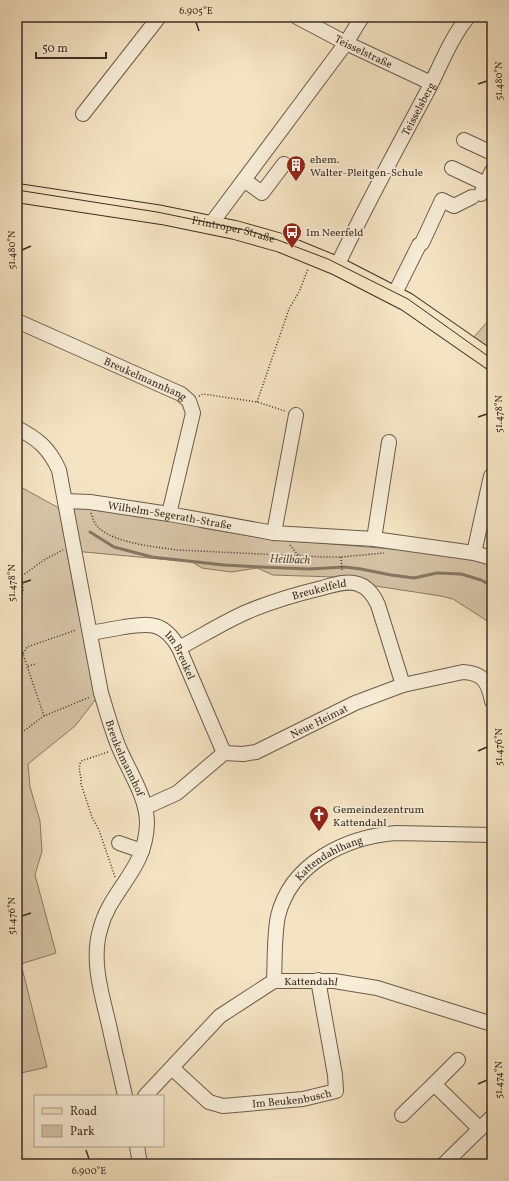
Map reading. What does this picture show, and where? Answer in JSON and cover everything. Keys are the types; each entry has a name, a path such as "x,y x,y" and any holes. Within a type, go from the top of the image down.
{"main road":[{"name":"Frintroper Straße","path":"17,193 112,206 211,224 262,237 337,266 394,295 425,314 492,361"}],"street":[{"path":"83,114 159,17"},
{"name":"Teisselstraße","path":"297,17 346,43 431,83"},
{"path":"211,224 346,43 362,17"},
{"name":"Teisselsberg","path":"337,266 360,217 459,28 468,17"},
{"path":"464,140 492,153"},
{"path":"244,180 262,193 284,164"},
{"path":"394,295 419,245 422,243 442,200 454,206 483,187 452,168"},
{"name":"Breukelmannhang","path":"17,321 181,394 189,401 193,413 169,514"},
{"path":"274,533 296,415"},
{"name":"Breukelmannhof","path":"17,428 38,441 47,449 59,470 101,693 119,749 146,807 147,824 142,851 135,868 110,903 100,930 96,950 99,983 125,1095"},
{"path":"374,539 389,442"},
{"path":"474,553 491,476"},
{"name":"Wilhelm-Segerath-Straße","path":"65,501 90,502 169,514 274,533 374,539 474,553 492,558"},
{"name":"Breukelfeld","path":"179,648 248,612 269,603 304,592 350,582 358,584 374,596 403,685"},
{"name":"Im Breukel","path":"90,630 153,624 162,628 169,634 179,648 224,753"},
{"name":"Neue Heimat","path":"224,753 243,754 256,752 355,703 403,685 463,672 472,672 481,676 490,689 492,701"},
{"path":"146,807 177,794 224,753"},
{"name":"Kattendahlhang","path":"274,981 276,934 278,917 283,902 300,874 320,858 346,844 381,834 492,835"},
{"path":"118,843 142,851"},
{"name":"Kattendahl","path":"146,1095 220,1016 274,981 318,980 355,983 377,988 492,1024"},
{"name":"Im Beukenbusch","path":"172,1068 204,1099 215,1105 223,1106 303,1099 336,1090 336,1074 318,980"},
{"path":"402,1115 458,1060"},
{"path":"434,1084 480,1129"},
{"path":"444,1164 491,1119"},
{"path":"136,1147 140,1164"}],"path":[{"path":"258,402 289,310 299,292 313,256"},
{"path":"189,401 203,394 258,402 296,415"},
{"path":"90,502 94,521 99,528 112,536 134,543 177,550 278,556 341,557 391,552"},
{"path":"22,576 44,560 74,545"},
{"path":"341,557 342,571"},
{"path":"17,572 22,576 23,591 17,611"},
{"path":"17,656 23,654 27,647 90,630"},
{"path":"17,634 44,716"},
{"path":"28,666 36,664"},
{"path":"17,736 44,716 101,693"},
{"path":"119,749 80,761 78,768 82,781 81,784 92,817 99,830 120,890"}],"green space":[{"path":"489,320 492,321 492,351 473,338"},
{"path":"17,485 59,508 96,699 75,726 28,764 30,787 40,821 42,851 35,875 56,953 21,964 47,1067 17,1074"},
{"path":"66,502 174,519 202,528 250,536 429,552 492,564 492,624 453,599 369,585 355,579 273,575 257,568 231,572 202,568 192,562 74,551"}],"waterway":[{"name":"Heilbach","path":"90,532 114,547 152,557 224,565 261,567 309,569 345,567 414,578 437,573 461,574 481,580 492,586"}],"tram line":[{"path":"17,190 157,212 249,231 278,240 328,259 408,299 492,359"}],"place":[{"name":"ehem. Walter-Pleitgen-Schule","path":"296,182"},
{"name":"Im Neerfeld","path":"292,249"},
{"name":"Gemeindezentrum Kattendahl","path":"319,832"}]}
